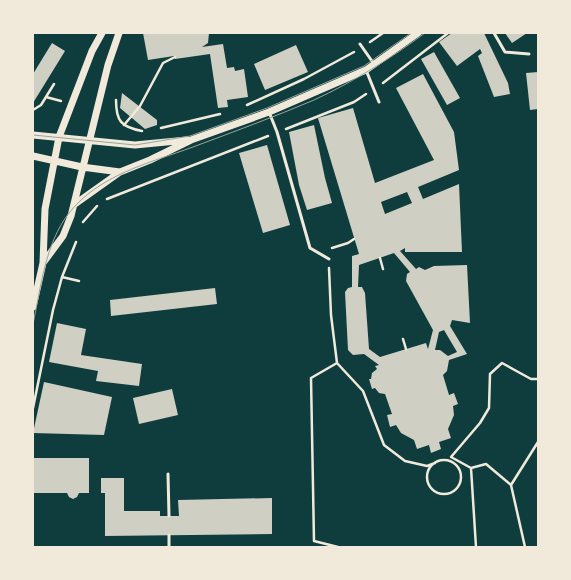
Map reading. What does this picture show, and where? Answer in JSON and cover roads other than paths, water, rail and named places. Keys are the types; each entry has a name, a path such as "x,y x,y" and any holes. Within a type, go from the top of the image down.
{"street":[{"path":"33,307 43,263 45,209 59,137 92,51 102,33"},
{"path":"43,263 63,236 75,204 88,141 108,65 119,33"},
{"path":"75,204 120,172 150,160 191,140 269,112 366,70 418,33"},
{"path":"33,134 135,145 191,140"},
{"path":"33,156 54,162 120,172"}],"lane":[{"path":"494,33 505,52 529,54"},
{"path":"361,45 374,65"},
{"path":"366,70 379,102"},
{"path":"269,112 277,132 310,248 329,260"},
{"path":"168,474 168,516"},
{"path":"169,536 169,547"}],"tram line":[{"path":"33,135 135,145 190,136 267,108 364,66 411,33"},
{"path":"33,324 45,266 54,238 69,213 81,200 95,189 142,165 314,100 371,70 425,33"}]}
